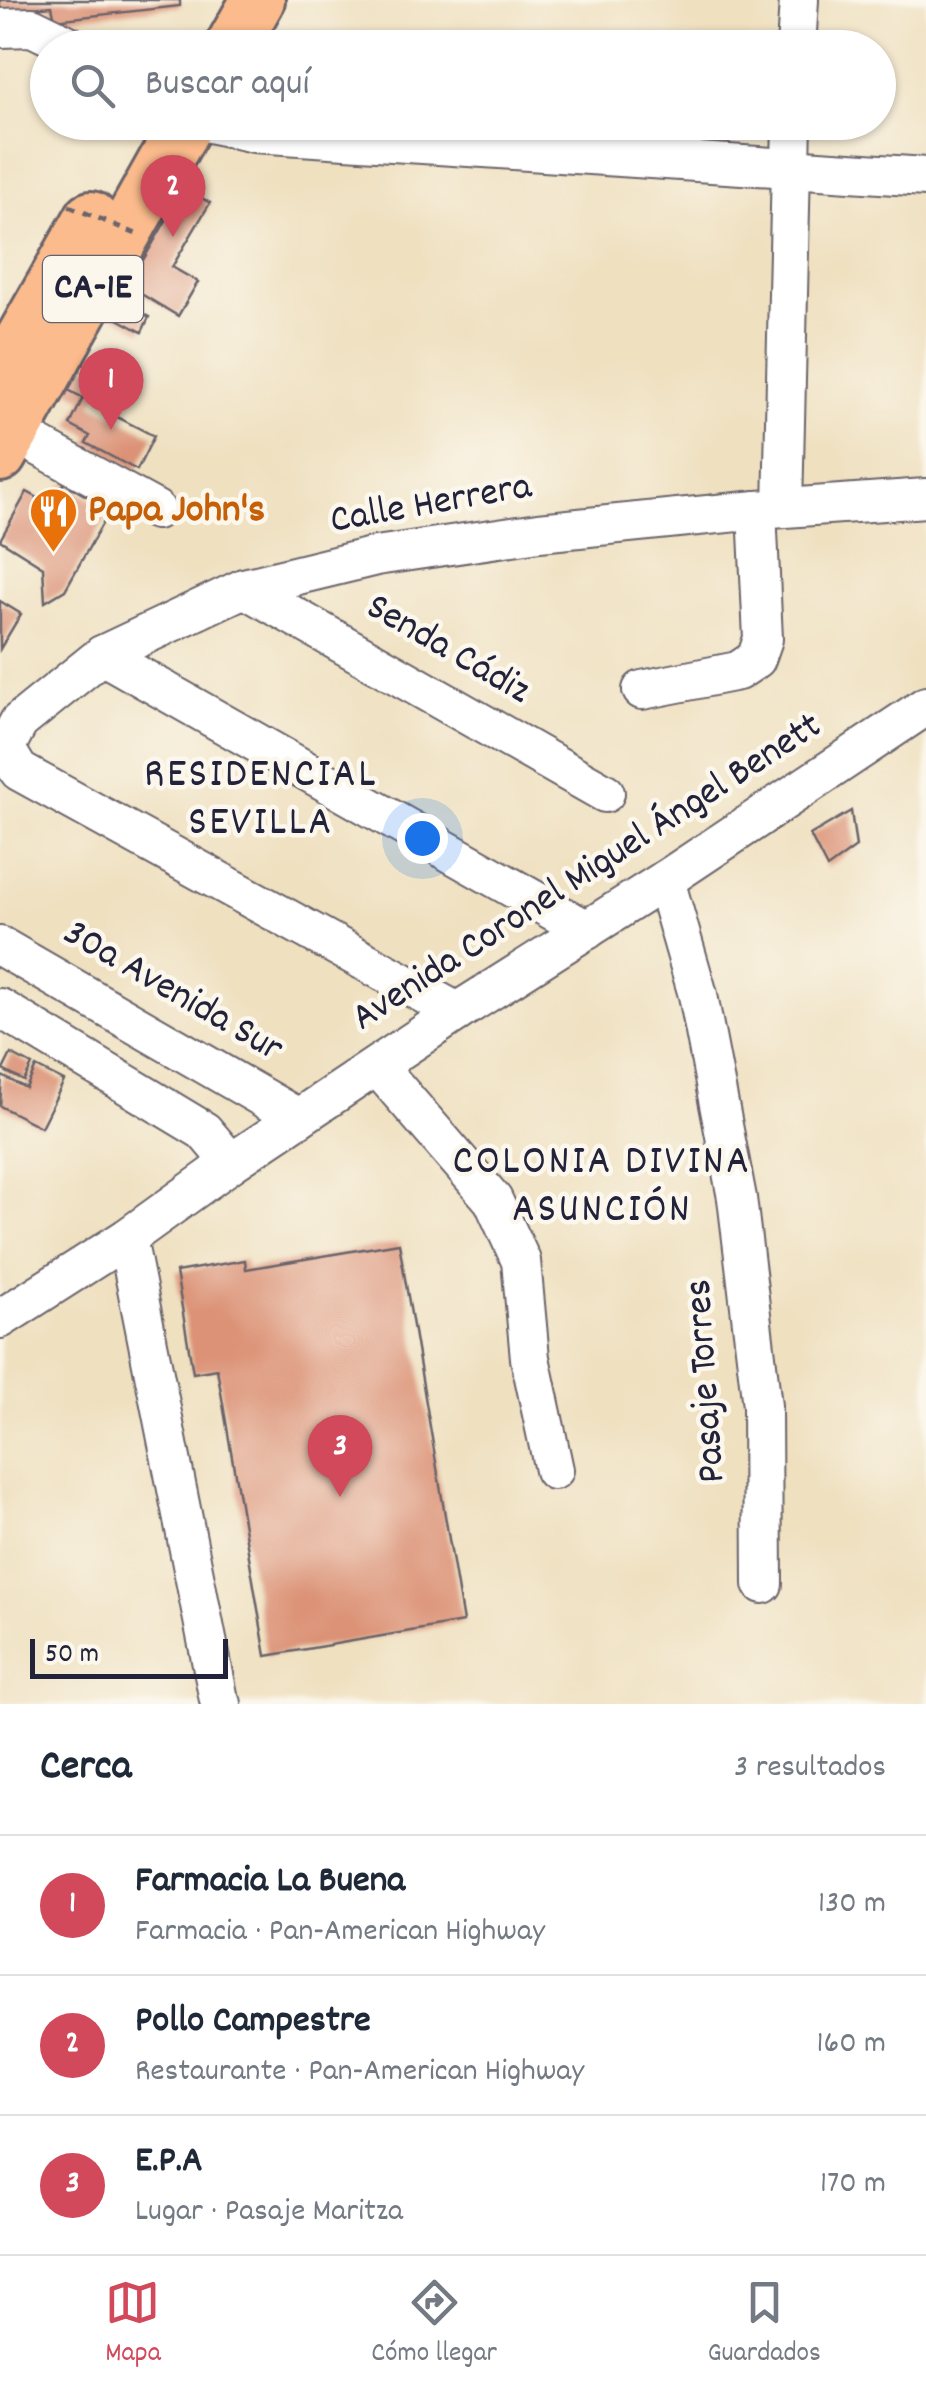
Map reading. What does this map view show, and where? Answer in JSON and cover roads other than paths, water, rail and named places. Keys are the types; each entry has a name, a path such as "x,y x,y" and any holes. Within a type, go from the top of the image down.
{"highway":[{"path":"202,30 218,0"},
{"path":"241,30 258,0"},
{"name":"CA-1E","path":"0,378 138,140"},
{"name":"CA-1E","path":"7,444 177,140"}],"street":[{"path":"797,30 799,0"},
{"path":"0,28 36,30"},
{"path":"358,140 926,177"},
{"path":"642,690 738,671 756,660 762,640 791,140"},
{"path":"7,444 156,510"},
{"name":"Calle Herrera","path":"458,1012 19,772 6,748 19,722 102,655 244,588 376,556 485,540 770,509 926,498"},
{"name":"Senda Cádiz","path":"244,588 606,793"},
{"path":"102,655 587,930"},
{"name":"Avenida Coronel Miguel Ángel Benett","path":"0,1319 458,1012 666,880 926,706"},
{"name":"Pasaje Torres","path":"666,880 698,995 738,1198 762,1406 762,1584"},
{"name":"30a Avenida Sur","path":"0,946 298,1118"},
{"path":"0,1008 204,1131 231,1163"},
{"path":"377,1066 493,1200 522,1260 530,1358 554,1470"},
{"path":"126,1238 222,1704"}],"place":[{"name":"Pollo Campestre","path":"173,237"},
{"name":"Farmacia La Buena","path":"111,430"},
{"name":"Papa John's","path":"53,554"},
{"name":"E.P.A","path":"340,1497"}],"district":[{"name":"RESIDENCIAL SEVILLA","path":"261,801"},
{"name":"COLONIA DIVINA ASUNCIÓN","path":"602,1188"}]}
